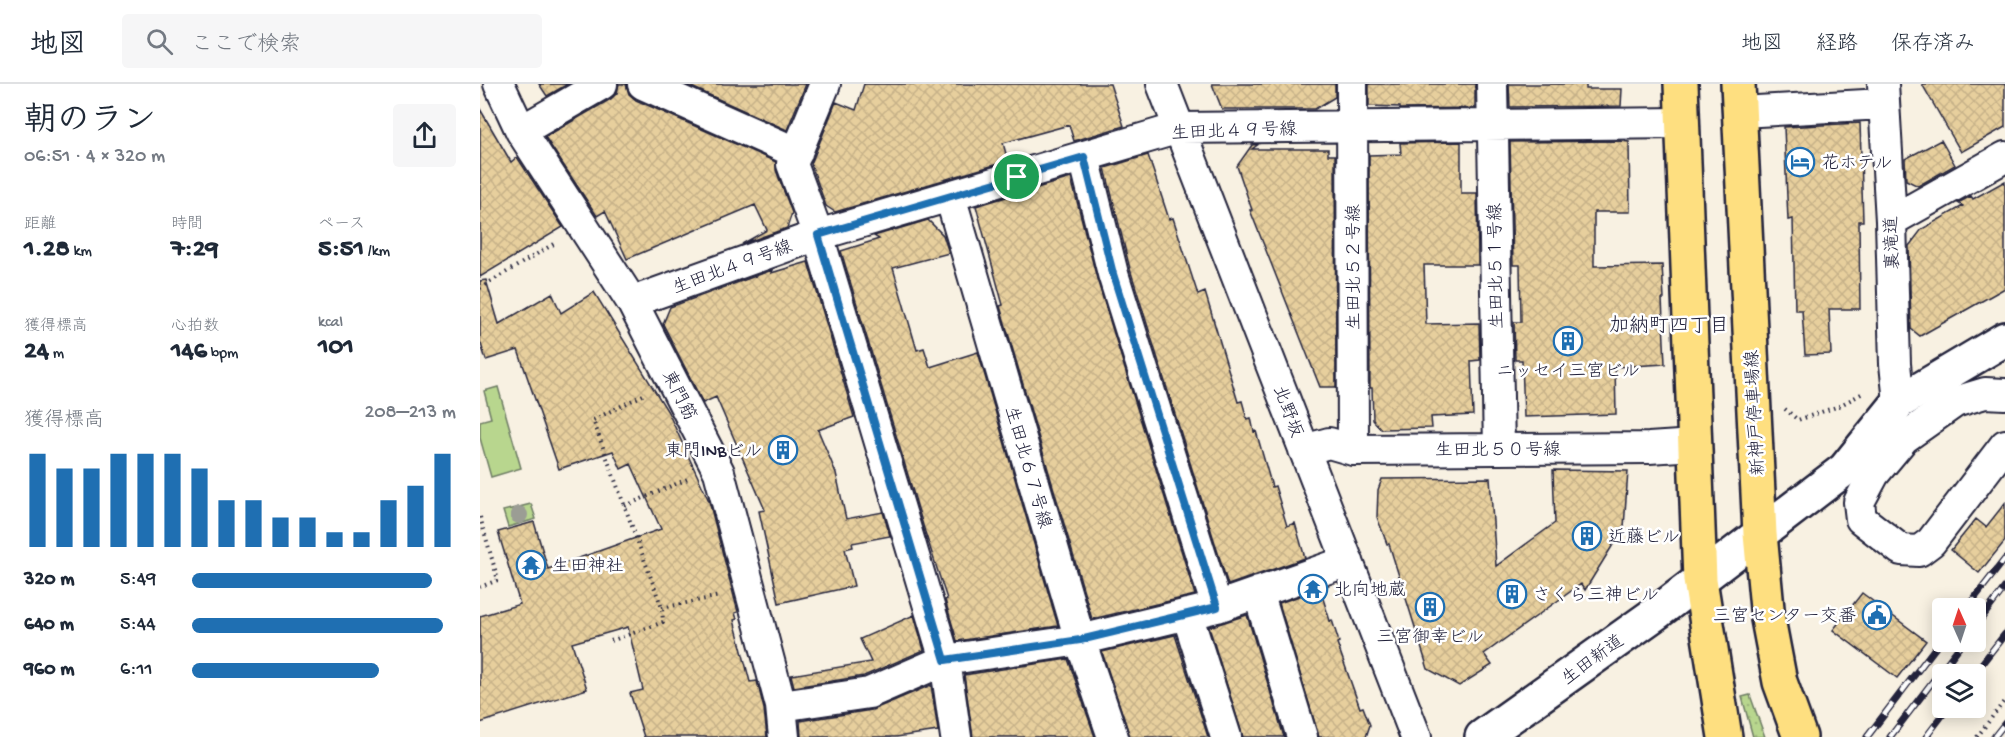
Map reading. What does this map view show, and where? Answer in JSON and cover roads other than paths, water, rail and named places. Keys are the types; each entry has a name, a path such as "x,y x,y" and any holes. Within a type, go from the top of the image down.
{"main road":[{"path":"1681,84 1700,580 1725,737"},
{"name":"新神戸停車場線","path":"1739,98 1760,534 1768,619 1780,682 1800,737"}],"street":[{"name":"東門筋","path":"499,84 521,131 632,302 717,466 781,706 784,737"},
{"path":"521,131 602,84"},
{"path":"643,84 797,153"},
{"path":"825,84 792,164 818,235 945,660 956,737"},
{"name":"北野坂","path":"1162,84 1416,737"},
{"name":"生田北５２号線","path":"1353,84 1353,450"},
{"name":"生田北５１号線","path":"1492,84 1499,449"},
{"path":"1739,98 1883,94"},
{"name":"裏滝道","path":"1883,94 1891,221 1895,364 1899,402"},
{"name":"生田北４９号線","path":"632,302 818,235 1179,128 1682,123"},
{"path":"1084,157 1113,274 1217,607"},
{"path":"1891,221 2005,157"},
{"name":"生田北６７号線","path":"950,196 1080,640 1113,737"},
{"path":"1899,402 2005,339"},
{"path":"2005,394 1985,393 1955,402 1904,438 1874,474 1859,502 1861,519 1901,549 1919,551 1931,542 2005,445"},
{"name":"生田新道","path":"1482,737 1659,611 1845,469 1899,402"},
{"name":"生田北５０号線","path":"1304,450 1329,443 1353,450 1649,448 1694,445"},
{"path":"781,706 869,693 945,660 1080,640 1217,607 1348,561"},
{"path":"1258,592 1302,737"},
{"path":"1187,614 1226,737"}],"railway":[{"path":"1975,598 2005,559"},
{"path":"1986,613 2005,587"},
{"path":"1982,664 2005,634"},
{"path":"1867,737 1932,652"},
{"path":"1890,737 1955,652"},
{"path":"1926,737 1940,718"},
{"path":"1994,737 2005,723"}],"place":[{"name":"花ホテル","path":"1800,162"},
{"name":"ニッセイ三宮ビル","path":"1568,341"},
{"name":"東門INBビル","path":"783,450"},
{"name":"近藤ビル","path":"1587,536"},
{"name":"生田神社","path":"531,565"},
{"name":"北向地蔵","path":"1313,589"},
{"name":"さくら三神ビル","path":"1512,594"},
{"name":"三宮御幸ビル","path":"1430,607"},
{"name":"三宮センター交番","path":"1877,615"}],"district":[{"name":"加納町四丁目","path":"1669,324"}]}
